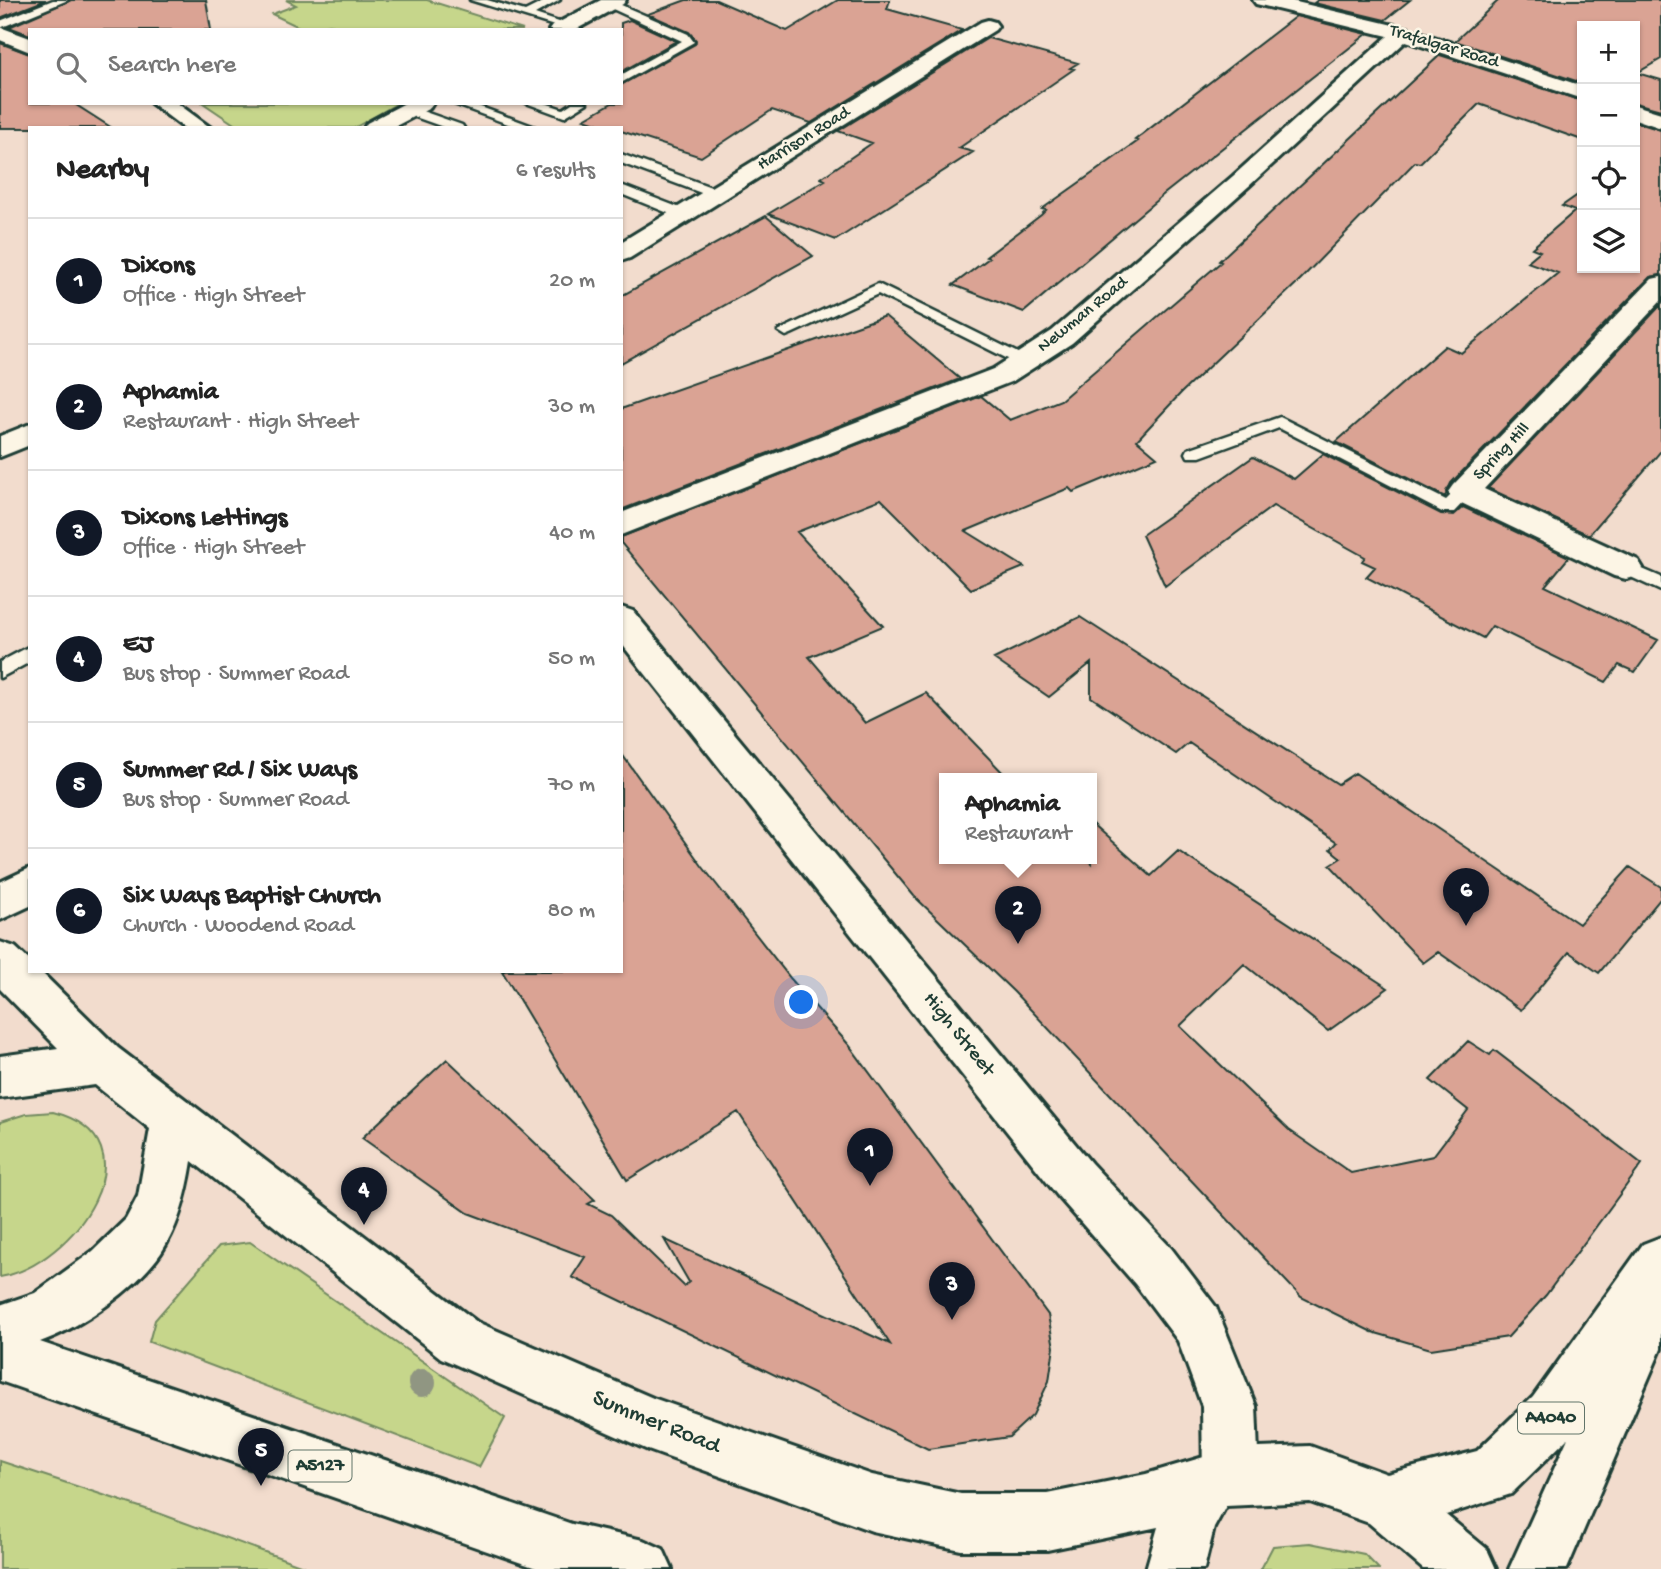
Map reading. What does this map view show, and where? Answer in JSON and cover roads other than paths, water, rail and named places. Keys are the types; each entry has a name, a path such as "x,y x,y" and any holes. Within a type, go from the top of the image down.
{"street":[{"name":"Trafalgar Road","path":"1263,0 1403,33 1577,91"},
{"path":"562,28 612,2"},
{"name":"Harrison Road","path":"623,252 988,26"},
{"path":"0,33 28,45"},
{"name":"Newman Road","path":"623,524 1003,375 1062,337 1241,181 1403,33"},
{"path":"165,105 197,126"},
{"path":"379,126 415,107"},
{"path":"1640,114 1661,121"},
{"name":"Spring Hill","path":"1626,568 1464,492 1661,285"},
{"path":"0,448 28,434"},
{"name":"High Street","path":"623,621 1066,1169 1153,1266 1198,1325 1229,1406 1219,1482"},
{"path":"0,903 28,886"},
{"name":"Summer Road","path":"0,960 102,1063 459,1340 648,1423 872,1503 961,1522 1047,1522 1146,1502 1219,1482 1310,1474 1387,1502"},
{"path":"0,1077 102,1063"},
{"path":"0,1331 50,1312 111,1269 143,1236 161,1201 175,1122"},
{"name":"A4040","path":"1387,1502 1492,1475 1552,1416 1661,1262"},
{"name":"A4040","path":"1538,1569 1661,1289"},
{"name":"A5127","path":"0,1355 572,1552 643,1569"},
{"path":"1175,1569 1188,1518 1219,1482"},
{"path":"1387,1502 1467,1569"}],"lane":[{"path":"0,25 63,0"},
{"path":"475,0 562,28"},
{"path":"525,15 555,0"},
{"path":"612,2 684,36 688,42 623,79"},
{"path":"463,105 527,126"},
{"path":"538,105 564,113 578,105"},
{"path":"415,107 454,126"},
{"path":"623,159 717,194"},
{"path":"623,190 683,214"},
{"path":"786,331 878,288 1023,362"},
{"path":"1194,453 1280,422 1448,508 1464,492"},
{"name":"Spring Hill","path":"1626,568 1661,585"},
{"path":"0,671 28,654"}],"place":[{"name":"Six Ways Baptist Church","path":"1466,926"},
{"name":"Aphamia","path":"1018,944"},
{"name":"Dixons","path":"870,1186"},
{"name":"EJ","path":"364,1225"},
{"name":"Dixons Lettings","path":"952,1320"},
{"name":"Summer Rd / Six Ways","path":"261,1486"}]}
